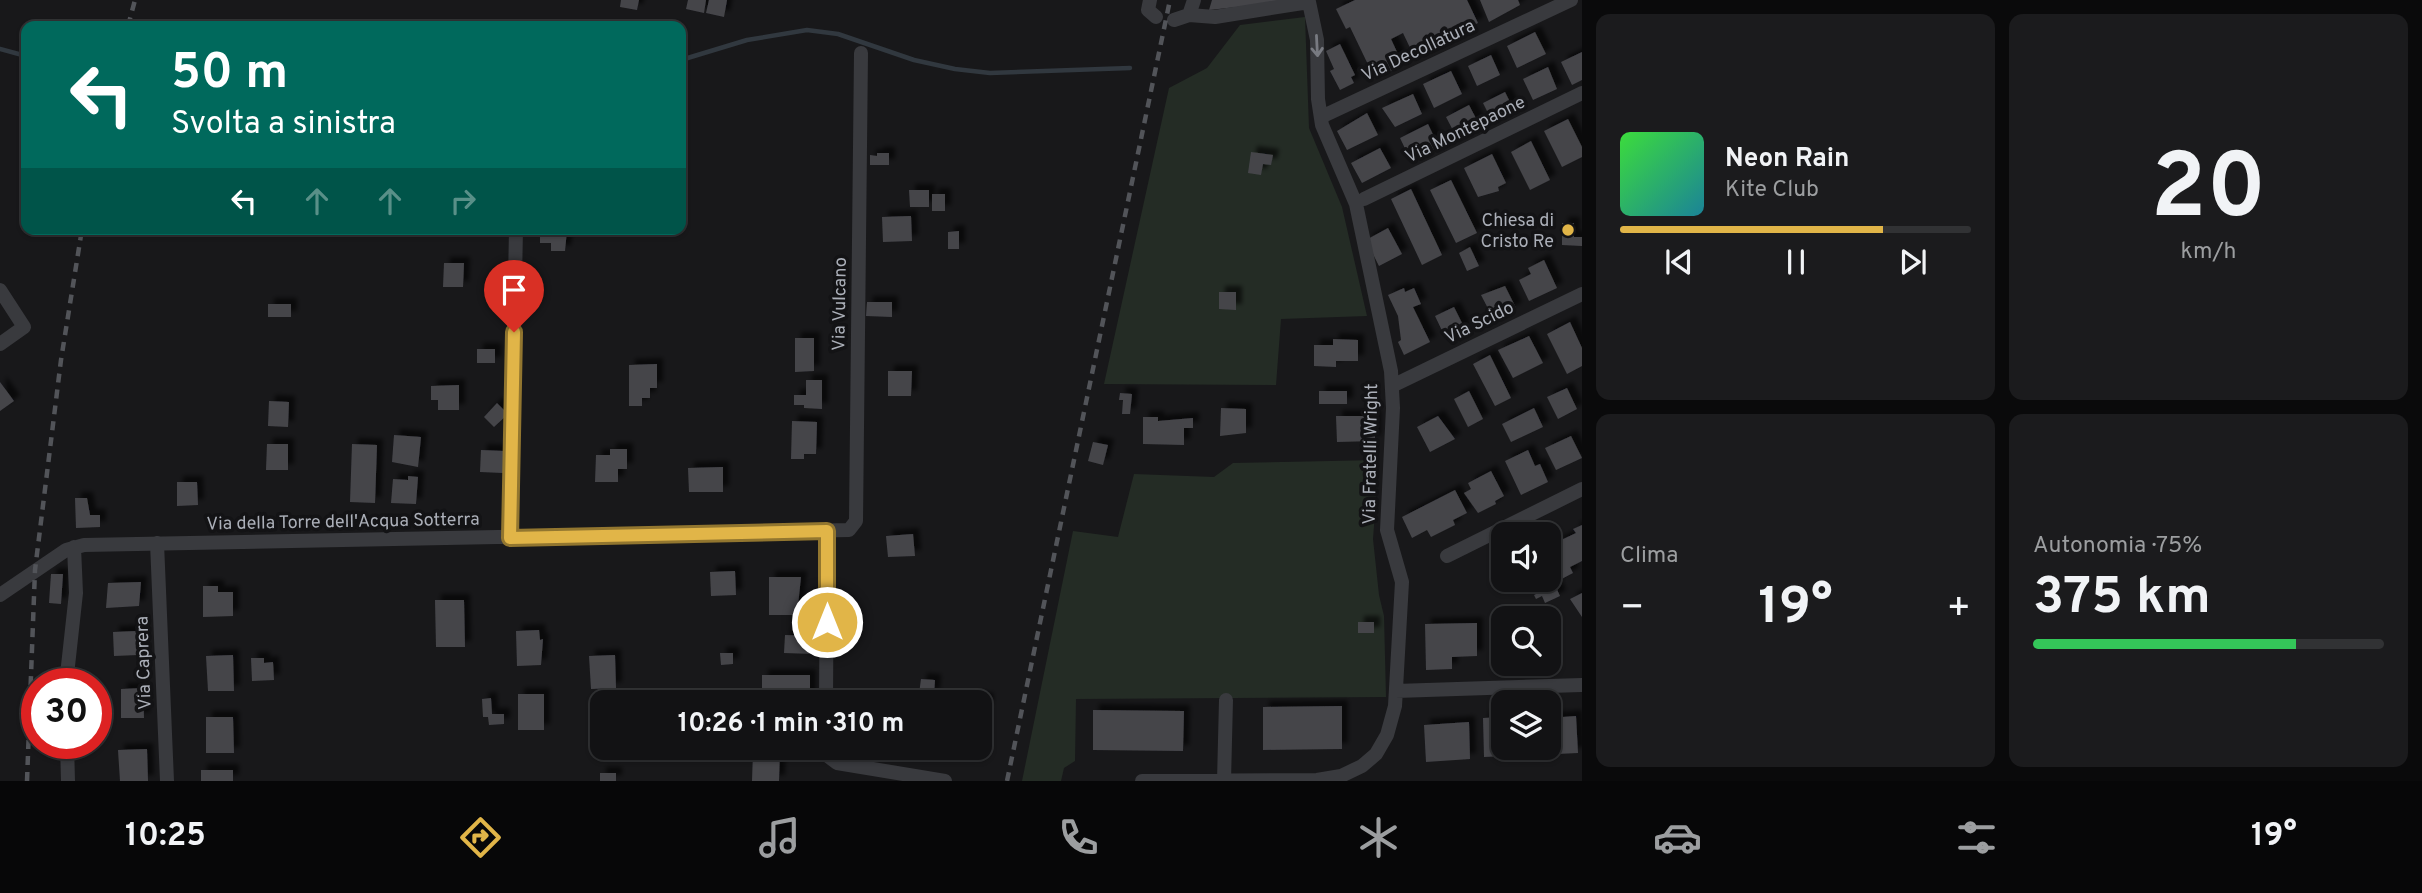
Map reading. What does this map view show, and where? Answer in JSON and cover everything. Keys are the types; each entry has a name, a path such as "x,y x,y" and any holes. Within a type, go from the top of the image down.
{"street":[{"path":"1150,0 1148,10 1156,17"},
{"path":"1189,15 1194,0"},
{"name":"Via Decollatura","path":"1321,117 1570,0"},
{"name":"Via Fratelli Wright","path":"1142,781 1322,780 1357,770 1369,761 1385,740 1393,717 1402,582 1387,530 1392,386 1356,204 1326,139 1321,117 1317,40 1309,1 1215,17 1189,15 1174,20"},
{"name":"Via Vulcano","path":"827,531 847,531 856,521 862,52"},
{"name":"Via Montepaone","path":"1364,199 1582,93"},
{"path":"510,538 516,235"},
{"path":"0,290 24,327 0,344"},
{"name":"Via Scido","path":"1392,386 1582,293"},
{"path":"1447,556 1582,489"},
{"path":"826,690 827,531"},
{"name":"Via della Torre dell'Acqua Sotterra","path":"74,547 157,543 827,531"},
{"name":"Via Caprera","path":"157,543 167,781"},
{"path":"0,595 74,547"},
{"path":"68,668 76,593 74,547"},
{"path":"1396,691 1582,685"},
{"path":"1224,780 1226,700"},
{"path":"67,759 68,781"},
{"path":"832,760 945,781"}],"shaded area":[{"path":"1305,17 1309,128 1342,207 1367,316 1281,319 1276,385 1104,384 1169,88 1207,68 1240,25"},
{"path":"1379,460 1373,539 1384,616 1386,697 1076,699 1075,761 1064,768 1061,781 1022,781 1073,531 1118,537 1134,474 1214,477 1233,463"}],"building":[{"path":"621,0 639,0 637,10 620,7"},
{"path":"688,0 706,0 704,13 686,9"},
{"path":"709,0 727,0 724,17 706,13"},
{"path":"1212,0 1282,0 1282,2 1209,10"},
{"path":"1355,0 1467,0 1478,23 1413,54 1403,33 1391,39 1403,65 1375,79 1350,27 1346,29 1336,9"},
{"path":"1480,0 1518,0 1520,5 1489,22"},
{"path":"1535,32 1546,54 1517,68 1507,46"},
{"path":"1340,44 1355,75 1351,77 1354,83 1340,90 1330,71 1334,69 1326,51"},
{"path":"1582,52 1582,80 1572,85 1561,62"},
{"path":"1491,55 1500,75 1477,86 1468,66"},
{"path":"1548,67 1557,89 1533,100 1523,79"},
{"path":"1451,71 1462,94 1434,108 1423,84"},
{"path":"1505,92 1514,110 1492,121 1483,103"},
{"path":"1413,94 1422,114 1395,127 1382,108"},
{"path":"1469,105 1480,126 1457,138 1446,117"},
{"path":"1367,113 1378,135 1347,150 1337,131"},
{"path":"1568,119 1582,147 1582,157 1562,167 1544,131"},
{"path":"1428,124 1439,147 1411,161 1400,138"},
{"path":"1531,141 1550,180 1530,190 1511,152"},
{"path":"1380,148 1391,168 1362,183 1351,163"},
{"path":"1251,152 1273,155 1271,165 1263,164 1261,175 1248,173"},
{"path":"877,153 889,153 889,165 870,165 870,155 877,156"},
{"path":"1492,154 1506,183 1498,187 1499,191 1478,197 1464,168"},
{"path":"1451,180 1477,233 1456,243 1430,190"},
{"path":"1411,189 1442,255 1422,265 1391,199"},
{"path":"909,190 929,190 929,207 910,207"},
{"path":"932,194 945,194 945,211 932,211"},
{"path":"911,216 912,241 883,242 882,217"},
{"name":"Chiesa di Cristo Re","path":"1562,223 1574,223 1574,237 1582,237 1582,246 1562,245"},
{"path":"1388,228 1402,254 1379,266 1366,240"},
{"path":"959,231 959,249 948,249 948,232"},
{"path":"567,235 565,251 551,251 551,243 540,243 540,236"},
{"path":"1470,247 1479,266 1467,271 1459,253"},
{"path":"1544,260 1557,288 1529,301 1519,280 1531,274 1528,268"},
{"path":"444,263 464,263 463,287 443,287"},
{"path":"1505,286 1516,308 1494,320 1481,295"},
{"path":"1404,288 1405,292 1414,288 1421,304 1413,307 1430,342 1404,355 1398,342 1401,340 1398,316 1388,295"},
{"path":"1219,292 1236,292 1236,310 1219,309"},
{"path":"867,302 892,302 892,317 866,316"},
{"path":"268,304 291,304 291,317 268,317"},
{"path":"1454,307 1465,329 1446,339 1435,316"},
{"path":"1570,322 1582,348 1582,366 1567,374 1547,334"},
{"path":"1529,336 1543,363 1513,378 1498,350"},
{"path":"795,338 814,338 814,371 795,372"},
{"path":"1333,339 1358,340 1358,361 1336,361 1336,367 1314,366 1314,345 1333,345"},
{"path":"477,349 495,349 495,363 477,363"},
{"path":"1490,355 1511,398 1495,406 1473,364"},
{"path":"657,364 657,388 650,388 650,398 642,398 642,406 629,406 629,365"},
{"path":"888,371 912,371 911,396 888,396"},
{"path":"806,380 822,380 822,409 794,405 794,395 806,395"},
{"path":"0,382 14,401 0,411"},
{"path":"459,385 459,410 438,410 438,400 431,400 431,386"},
{"path":"1567,388 1577,409 1558,419 1547,397"},
{"path":"1319,391 1347,391 1347,404 1319,404"},
{"path":"1469,391 1483,419 1468,427 1454,399"},
{"path":"1120,393 1132,394 1130,414 1122,414 1123,400 1119,400"},
{"path":"269,401 289,402 288,427 268,426"},
{"path":"497,403 508,414 494,427 484,417"},
{"path":"1221,408 1246,409 1246,433 1220,436"},
{"path":"1534,408 1543,427 1511,442 1502,424"},
{"path":"1336,416 1375,416 1375,441 1337,442"},
{"path":"1438,416 1455,439 1430,452 1417,427"},
{"path":"1143,417 1158,417 1158,421 1193,418 1193,428 1184,428 1184,445 1143,444"},
{"path":"792,421 817,422 816,454 804,454 804,459 791,459"},
{"path":"394,435 421,437 418,467 392,462"},
{"path":"1571,436 1582,458 1556,470 1545,448"},
{"path":"1093,442 1108,445 1103,465 1088,461"},
{"path":"267,444 288,444 288,470 266,470"},
{"path":"352,444 377,445 375,503 350,502"},
{"path":"610,449 627,449 627,469 618,469 618,482 595,482 596,455 610,455"},
{"path":"481,450 504,451 503,473 480,472"},
{"path":"1528,450 1535,466 1540,464 1548,482 1521,495 1505,461"},
{"path":"723,467 723,492 689,492 688,468"},
{"path":"1491,471 1504,496 1495,501 1496,504 1478,513 1464,493 1471,489 1468,483"},
{"path":"408,476 418,477 416,504 391,503 393,479 408,480"},
{"path":"177,482 197,482 198,505 177,506"},
{"path":"1455,490 1467,513 1453,520 1455,525 1431,537 1427,530 1412,538 1402,517"},
{"path":"75,498 87,498 90,515 100,515 100,527 76,528"},
{"path":"1582,525 1582,561 1570,567 1573,573 1561,579 1561,540 1576,533 1573,529"},
{"path":"913,534 915,556 888,557 886,536"},
{"path":"735,571 736,595 711,596 710,572"},
{"path":"51,574 63,574 61,604 49,603"},
{"path":"769,577 801,577 797,615 769,615"},
{"path":"141,582 139,606 106,608 108,583"},
{"path":"203,586 218,586 218,592 233,592 233,616 203,617"},
{"path":"1540,592 1558,592 1560,596 1545,603 1542,596 1536,599 1534,595"},
{"path":"1582,593 1582,617 1570,599"},
{"path":"435,600 464,600 465,647 436,647"},
{"path":"1358,622 1374,622 1374,633 1358,633"},
{"path":"1489,622 1491,622 1491,655"},
{"path":"1477,623 1477,656 1452,657 1452,669 1426,670 1425,624"},
{"path":"539,630 540,640 543,639 541,665 517,666 516,631"},
{"path":"137,631 138,655 114,656 113,632"},
{"path":"785,635 815,636 814,654 784,653"},
{"path":"720,653 733,653 733,664 721,665"},
{"path":"233,655 234,691 208,691 206,656"},
{"path":"615,655 616,688 591,689 589,656"},
{"path":"251,658 264,658 264,663 273,662 274,680 252,681"},
{"path":"762,675 810,675 810,690 762,690"},
{"path":"921,679 935,680 934,690 920,690"},
{"path":"143,688 144,718 121,718 121,689"},
{"path":"518,694 544,694 544,730 518,730"},
{"path":"491,698 492,714 504,714 504,724 489,725 488,717 483,717 482,699"},
{"path":"1342,706 1342,749 1263,750 1263,707"},
{"path":"1093,710 1184,711 1183,751 1093,750"},
{"path":"1576,716 1578,753 1561,754 1561,717"},
{"path":"206,717 233,717 234,753 206,753"},
{"path":"1483,718 1491,718 1491,757 1484,757"},
{"path":"1469,722 1470,759 1426,762 1424,725"},
{"path":"147,749 148,781 120,781 118,750"},
{"path":"753,760 780,760 779,781 752,781"},
{"path":"201,770 233,770 233,781 201,781"},
{"path":"600,773 616,773 616,781 600,781"}],"waterway":[{"path":"686,58 747,40 807,30 838,34 914,60 955,69 990,73 1130,68"},
{"path":"0,49 21,55"}],"railway":[{"path":"129,21 135,0"},
{"path":"1007,781 1170,0"},
{"path":"27,781 35,570 61,360 81,235"}],"place":[{"name":"Chiesa di Cristo Re","path":"1568,230"}],"route":[{"path":"514,332 510,538 827,531 827,622"}]}
